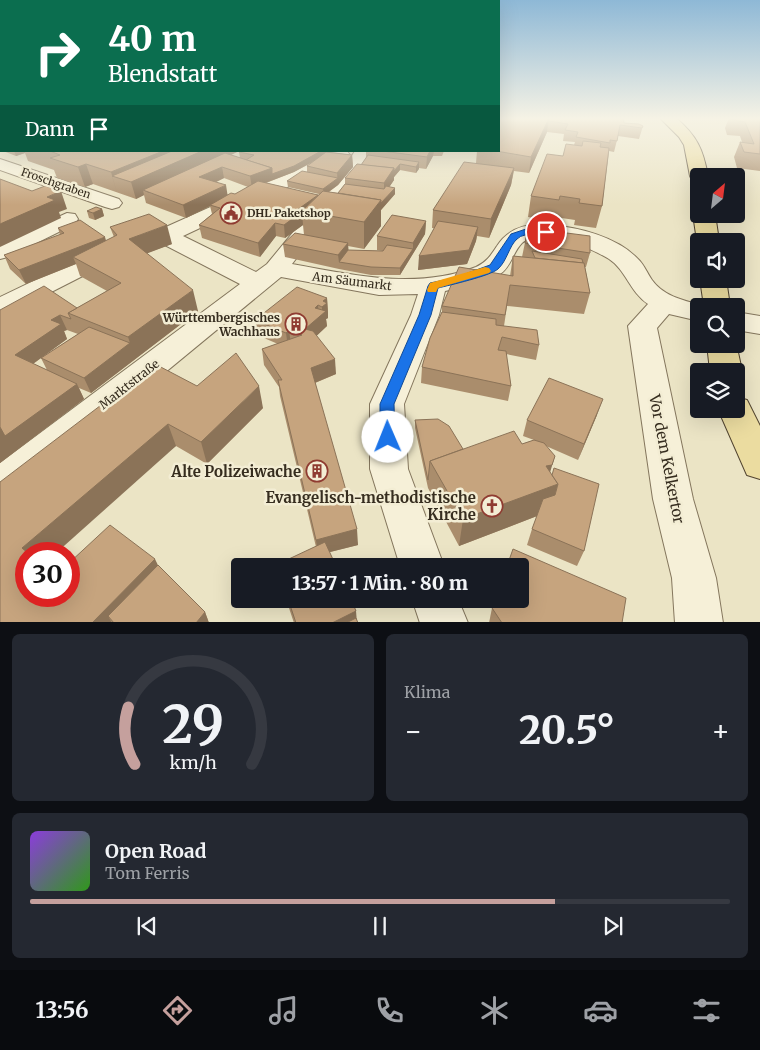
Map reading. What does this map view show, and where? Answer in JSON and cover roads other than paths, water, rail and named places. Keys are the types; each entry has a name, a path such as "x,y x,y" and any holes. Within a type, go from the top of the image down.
{"main road":[{"path":"692,147 697,168"},
{"path":"739,418 760,464"}],"street":[{"name":"Am Säumarkt","path":"348,152 165,236 194,252 266,276 379,287 433,286 494,268 514,236 526,232 546,232 584,237 615,252 630,263 642,286 664,304"},
{"name":"Marktstraße","path":"0,485 266,276 343,184 363,152"},
{"path":"1,165 30,156"},
{"name":"Froschgraben","path":"1,165 112,203"},
{"path":"0,252 67,219"},
{"path":"1,306 117,250"},
{"path":"419,558 389,469 387,404 425,315 433,286"},
{"path":"664,304 690,311"},
{"name":"Vor dem Kelkertor","path":"664,304 642,326 673,498 694,578 699,622"},
{"path":"745,322 760,325"},
{"path":"439,608 444,622"}],"place":[{"name":"DHL Paketshop","path":"231,213"},
{"name":"Württembergisches Wachhaus","path":"296,324"},
{"name":"Alte Polizeiwache","path":"317,471"},
{"name":"Evangelisch-methodistische Kirche","path":"492,506"}]}
